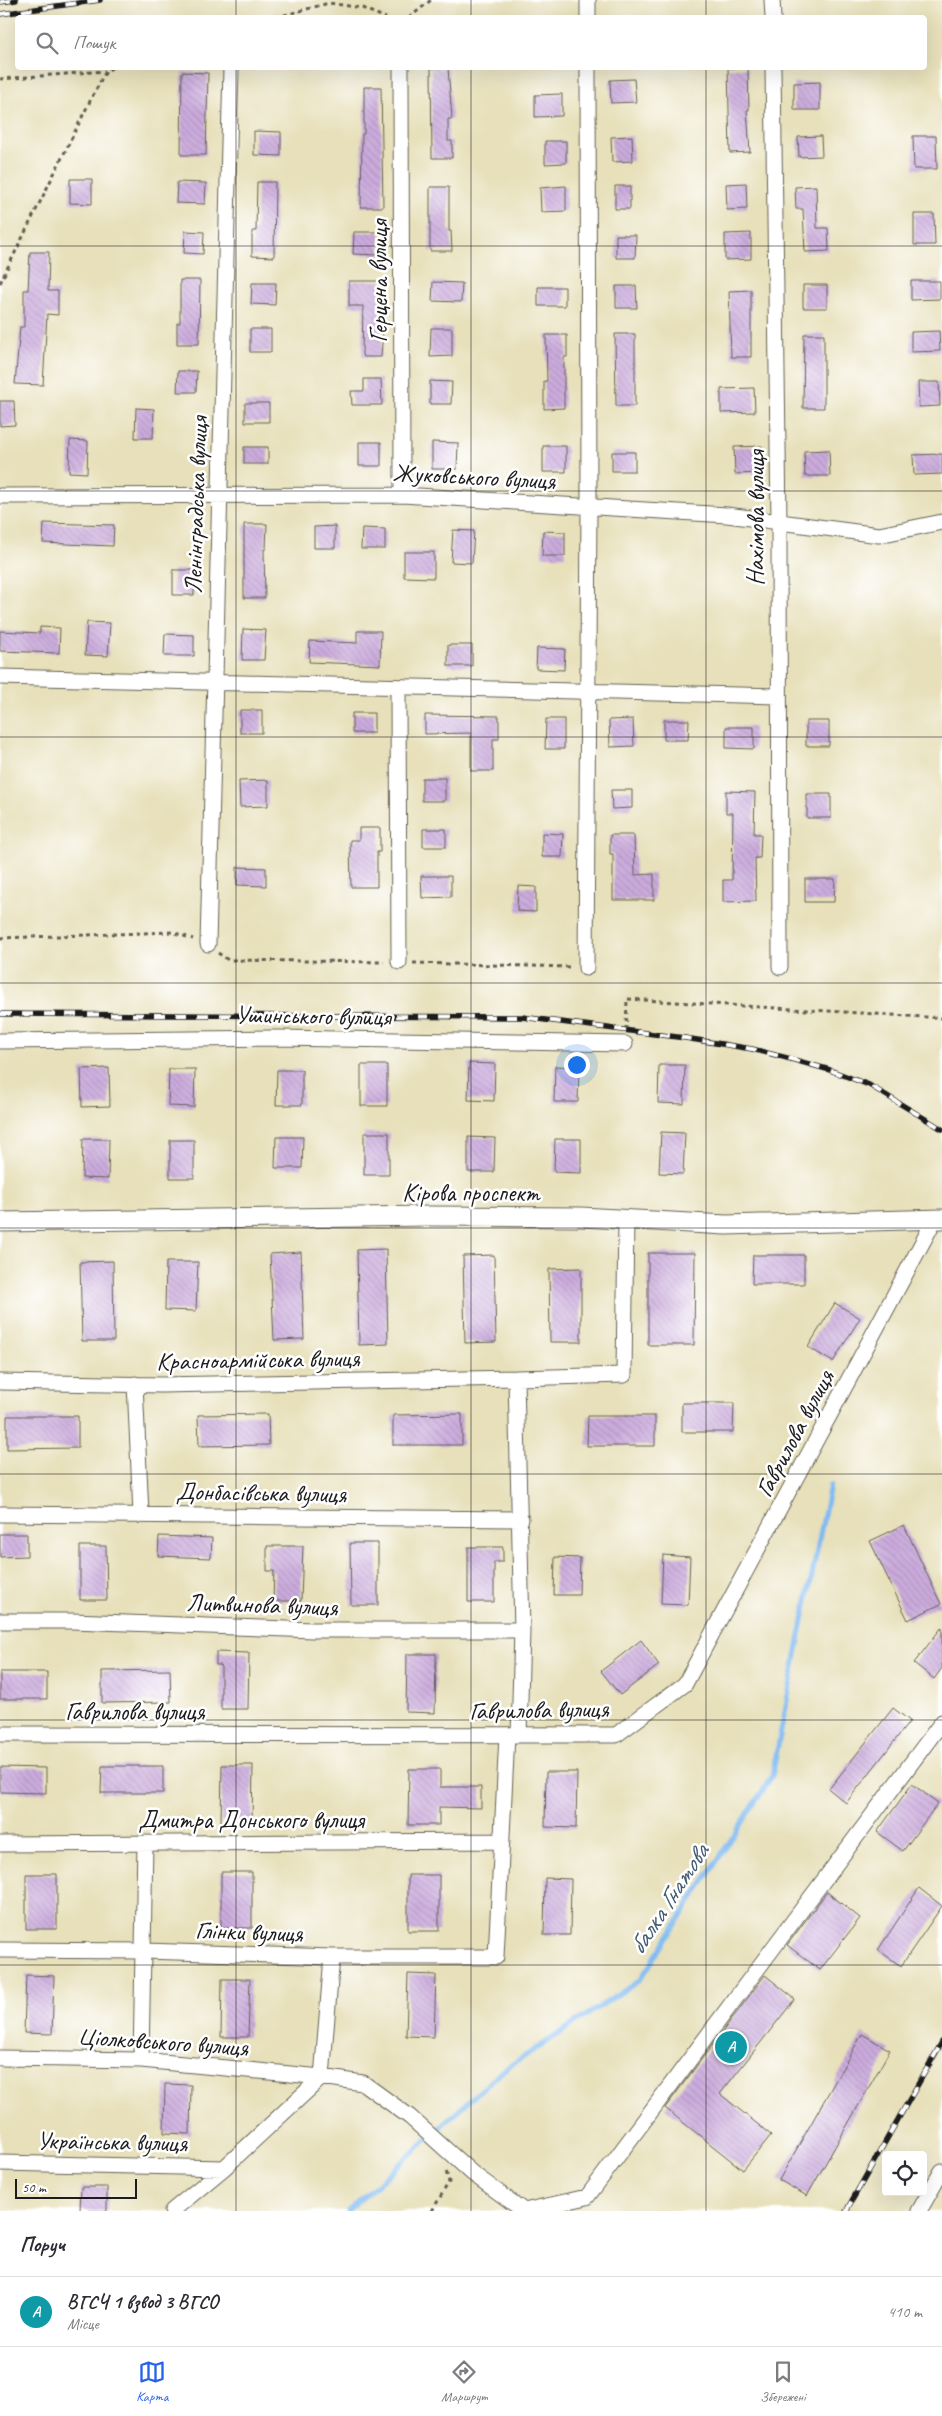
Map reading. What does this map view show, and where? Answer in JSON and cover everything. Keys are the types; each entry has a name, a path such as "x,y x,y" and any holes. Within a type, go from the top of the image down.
{"street":[{"path":"588,0 588,15"},
{"path":"772,0 772,15"},
{"name":"Ленінградська вулиця","path":"208,944 231,70"},
{"name":"Герцена вулиця","path":"401,70 402,495"},
{"path":"586,968 589,507 588,70"},
{"name":"Нахімова вулиця","path":"773,70 779,522 780,967"},
{"name":"Жуковського вулиця","path":"0,496 402,495 727,515 879,535 942,522"},
{"path":"0,677 779,696"},
{"path":"398,687 399,962"},
{"name":"Ушинського вулиця","path":"0,1041 278,1038 625,1044"},
{"name":"Кірова проспект","path":"0,1222 430,1216 581,1217 726,1225 938,1219"},
{"name":"Красноармійська вулиця","path":"0,1382 135,1384 624,1375 626,1219"},
{"name":"Гаврилова вулиця","path":"0,1734 616,1735 685,1684 938,1219"},
{"path":"502,1841 522,1630 521,1520 516,1378"},
{"path":"135,1384 141,1514"},
{"name":"Донбасівська вулиця","path":"0,1514 141,1514 521,1520"},
{"name":"Литвинова вулиця","path":"0,1621 72,1621 313,1630 522,1630"},
{"name":"Ціолковського вулиця","path":"0,2058 141,2060 322,2077 363,2083 410,2117 472,2173 524,2211 586,2197 942,1722"},
{"name":"Дмитра Донського вулиця","path":"0,1844 502,1841"},
{"name":"Глінки вулиця","path":"0,1950 144,1951 332,1957 496,1956 502,1841"},
{"path":"141,2060 145,1843"},
{"path":"172,2211 224,2168 322,2077 332,1957"},
{"name":"Українська вулиця","path":"0,2163 224,2168"},
{"path":"919,2211 942,2171"}],"path":[{"path":"413,15 432,0"},
{"path":"284,15 330,1 362,8 379,15"},
{"path":"0,79 106,71"},
{"path":"0,283 106,71"},
{"path":"0,938 172,932 208,944 228,960 399,962 586,968"},
{"path":"625,1044 627,999 942,1018"},
{"path":"432,2211 449,2182 438,2141"}],"building":[{"path":"431,70 448,70 452,119 448,119 448,141 452,141 452,158 432,158"},
{"path":"728,70 748,70 749,110 747,110 750,152 730,153"},
{"path":"182,72 208,73 206,155 181,155"},
{"path":"634,79 636,102 611,103 610,80"},
{"path":"820,82 820,110 794,110 794,83"},
{"path":"364,87 381,87 383,207 361,207"},
{"path":"562,94 562,116 535,117 535,95"},
{"path":"254,131 281,132 281,156 254,155"},
{"path":"632,136 633,161 612,162 611,137"},
{"path":"821,136 822,156 799,157 798,137"},
{"path":"913,136 936,136 937,169 914,169"},
{"path":"545,141 566,141 566,163 545,164"},
{"path":"70,179 92,179 92,204 70,203"},
{"path":"177,182 206,183 205,204 176,203"},
{"path":"257,182 275,182 274,257 252,256 252,231 256,231"},
{"path":"746,183 747,209 727,210 726,184"},
{"path":"566,186 566,211 541,212 540,188"},
{"path":"615,186 630,186 630,209 615,209"},
{"path":"816,186 817,228 828,228 829,251 805,252 803,209 796,209 795,187"},
{"path":"430,187 449,187 449,231 451,231 452,251 430,251"},
{"path":"914,214 934,214 935,245 914,245"},
{"path":"185,231 204,232 203,254 184,253"},
{"path":"354,232 380,232 380,255 353,254"},
{"path":"751,233 751,259 725,260 725,234"},
{"path":"616,235 636,235 635,258 616,258"},
{"path":"30,252 49,252 48,291 58,291 58,315 47,314 43,385 15,384 20,327 24,327 24,290 28,290"},
{"path":"180,280 200,280 199,344 177,344 177,323 180,323"},
{"path":"349,281 381,281 380,330 383,330 381,357 364,357 362,355 363,306 349,306"},
{"path":"911,281 940,281 940,299 911,300"},
{"path":"433,282 462,283 461,302 432,301"},
{"path":"252,283 276,283 275,305 251,304"},
{"path":"803,285 827,285 827,308 803,308"},
{"path":"616,286 636,286 637,308 616,308"},
{"path":"538,287 565,287 565,306 538,306"},
{"path":"751,290 751,357 731,357 729,291"},
{"path":"431,328 452,328 452,356 430,357"},
{"path":"250,329 271,329 271,352 250,352"},
{"path":"939,331 940,351 911,352 911,332"},
{"path":"615,334 635,334 635,406 616,406"},
{"path":"804,334 824,334 824,408 803,408"},
{"path":"546,335 567,335 567,357 564,357 564,408 544,409 544,381 547,381"},
{"path":"178,371 197,371 196,392 177,392"},
{"path":"364,379 381,379 382,405 352,405 351,391 364,391"},
{"path":"430,381 452,382 451,404 430,404"},
{"path":"918,382 939,382 940,406 919,407"},
{"path":"754,388 755,412 721,413 721,389"},
{"path":"0,401 14,401 15,425 0,426"},
{"path":"245,403 269,403 269,422 245,422"},
{"path":"136,408 154,409 153,438 135,438"},
{"path":"70,440 88,441 87,473 69,472"},
{"path":"359,442 381,442 381,466 359,466"},
{"path":"432,442 458,443 457,469 432,469"},
{"path":"543,446 566,446 566,472 543,472"},
{"path":"762,446 762,473 735,474 734,447"},
{"path":"244,447 268,447 268,464 244,464"},
{"path":"829,450 830,476 805,476 804,451"},
{"path":"612,452 635,452 635,471 612,471"},
{"path":"942,454 942,474 914,475 913,455"},
{"path":"44,523 114,525 113,546 43,543"},
{"path":"244,524 267,524 266,549 264,549 265,598 244,598"},
{"path":"335,526 335,548 314,548 314,527"},
{"path":"362,528 385,529 385,549 361,549"},
{"path":"453,530 474,531 472,563 451,562"},
{"path":"543,531 565,532 565,556 542,556"},
{"path":"404,552 434,552 434,578 404,577"},
{"path":"173,570 194,570 194,595 173,595"},
{"path":"87,622 110,623 108,656 85,655"},
{"path":"40,627 60,628 59,653 0,651 0,631 40,633"},
{"path":"243,629 266,630 264,660 242,660"},
{"path":"357,631 381,631 380,665 309,662 310,641 357,643"},
{"path":"165,634 194,635 194,656 164,656"},
{"path":"448,645 472,645 472,666 448,666"},
{"path":"537,648 565,649 564,670 536,669"},
{"path":"240,710 262,710 262,733 240,733"},
{"path":"352,713 374,713 374,733 352,733"},
{"path":"425,715 499,716 499,739 493,739 493,771 471,771 471,733 425,734"},
{"path":"546,719 564,719 564,749 545,749"},
{"path":"633,719 634,746 610,747 609,720"},
{"path":"664,720 689,720 688,740 664,740"},
{"path":"806,721 829,721 829,746 806,746"},
{"path":"726,727 754,727 754,749 726,748"},
{"path":"422,778 445,778 445,801 422,801"},
{"path":"268,780 268,806 240,807 239,781"},
{"path":"611,790 632,790 632,808 612,809"},
{"path":"726,791 755,792 754,834 761,834 760,858 755,858 756,901 723,902 723,880 732,880 733,813 726,813"},
{"path":"807,794 831,794 831,818 807,818"},
{"path":"359,828 380,828 380,852 377,852 377,887 351,887 350,840 359,840"},
{"path":"423,829 446,829 446,847 423,847"},
{"path":"542,833 563,834 562,857 542,857"},
{"path":"610,835 634,835 635,875 654,874 654,900 613,900 613,854 610,854"},
{"path":"237,867 266,868 266,886 237,885"},
{"path":"421,876 451,876 451,897 422,898"},
{"path":"805,879 835,879 834,902 805,902"},
{"path":"518,886 536,887 536,912 517,911"},
{"path":"469,1063 495,1064 494,1101 468,1100"},
{"path":"361,1065 387,1065 387,1106 361,1106"},
{"path":"659,1065 685,1065 684,1104 658,1103"},
{"path":"555,1066 579,1067 578,1102 554,1102"},
{"path":"109,1068 110,1106 82,1107 81,1069"},
{"path":"169,1069 195,1069 194,1107 168,1106"},
{"path":"277,1070 302,1070 302,1105 276,1105"},
{"path":"661,1132 685,1133 683,1174 659,1173"},
{"path":"364,1133 389,1133 389,1175 364,1175"},
{"path":"276,1137 303,1137 302,1168 275,1168"},
{"path":"468,1137 495,1138 494,1172 468,1172"},
{"path":"83,1139 109,1139 108,1179 82,1178"},
{"path":"555,1139 581,1139 581,1173 554,1172"},
{"path":"170,1140 194,1140 194,1178 170,1178"},
{"path":"386,1249 388,1344 359,1345 357,1250"},
{"path":"301,1252 304,1339 274,1340 270,1254"},
{"path":"648,1253 695,1253 694,1345 648,1345"},
{"path":"494,1255 496,1342 465,1343 463,1256"},
{"path":"753,1255 804,1255 804,1284 752,1284"},
{"path":"113,1261 114,1341 82,1341 80,1262"},
{"path":"166,1262 198,1262 196,1311 165,1310"},
{"path":"581,1268 581,1342 550,1342 549,1269"},
{"path":"835,1303 860,1318 833,1362 808,1347"},
{"path":"682,1403 734,1403 733,1432 682,1432"},
{"path":"268,1414 269,1445 199,1446 198,1415"},
{"path":"462,1414 462,1445 393,1445 393,1415"},
{"path":"7,1416 78,1416 78,1448 7,1449"},
{"path":"588,1416 655,1416 655,1446 587,1446"},
{"path":"904,1525 941,1604 908,1620 870,1541"},
{"path":"0,1534 27,1534 27,1556 0,1557"},
{"path":"159,1536 212,1538 211,1558 158,1556"},
{"path":"350,1543 378,1543 378,1605 351,1605"},
{"path":"80,1546 106,1546 107,1600 80,1600"},
{"path":"267,1546 303,1546 301,1601 273,1601 274,1571 267,1571"},
{"path":"468,1547 503,1547 503,1562 494,1562 494,1602 468,1602"},
{"path":"663,1555 690,1557 688,1605 661,1604"},
{"path":"555,1557 580,1558 579,1595 554,1595"},
{"path":"942,1627 942,1668 934,1679 914,1663"},
{"path":"641,1640 659,1665 620,1695 601,1671"},
{"path":"216,1652 249,1653 248,1709 221,1709 221,1665 216,1665"},
{"path":"407,1654 436,1654 435,1713 406,1712"},
{"path":"170,1670 171,1702 102,1703 102,1671"},
{"path":"0,1672 47,1672 47,1699 0,1699"},
{"path":"893,1708 910,1721 846,1803 829,1789"},
{"path":"222,1765 253,1765 252,1821 221,1821"},
{"path":"102,1766 163,1766 163,1793 101,1793"},
{"path":"0,1767 46,1768 46,1793 0,1792"},
{"path":"409,1769 440,1769 440,1787 481,1787 481,1808 439,1807 439,1825 408,1825"},
{"path":"546,1772 577,1772 576,1828 545,1827"},
{"path":"912,1784 938,1803 903,1851 877,1832"},
{"path":"221,1872 252,1872 252,1928 221,1928"},
{"path":"26,1874 57,1874 57,1929 26,1929"},
{"path":"408,1875 439,1875 439,1931 408,1931"},
{"path":"545,1878 571,1879 570,1935 544,1935"},
{"path":"919,1888 942,1906 901,1966 878,1950"},
{"path":"827,1892 860,1918 820,1970 787,1945"},
{"path":"408,1974 436,1975 434,2037 406,2036"},
{"path":"26,1975 54,1976 52,2034 24,2033"},
{"path":"765,1975 795,1999 720,2094 771,2135 743,2170 665,2108"},
{"path":"222,1979 250,1979 248,2037 221,2037"},
{"path":"862,2034 890,2050 807,2196 779,2180"},
{"path":"165,2084 191,2085 190,2134 164,2133"},
{"path":"81,2187 107,2187 107,2211 80,2211"}],"waterway":[{"name":"балка Гнатова","path":"348,2211 502,2071 640,1980 772,1776 830,1485"}],"railway":[{"path":"0,2 16,0"},
{"path":"0,14 100,0"},
{"path":"0,1014 522,1017 685,1038 752,1049 791,1059 830,1070 869,1085 942,1129"},
{"path":"846,2211 942,2042"}],"place":[{"name":"ВГСЧ 1 взвод 3 ВГСО","path":"731,2047"}]}
